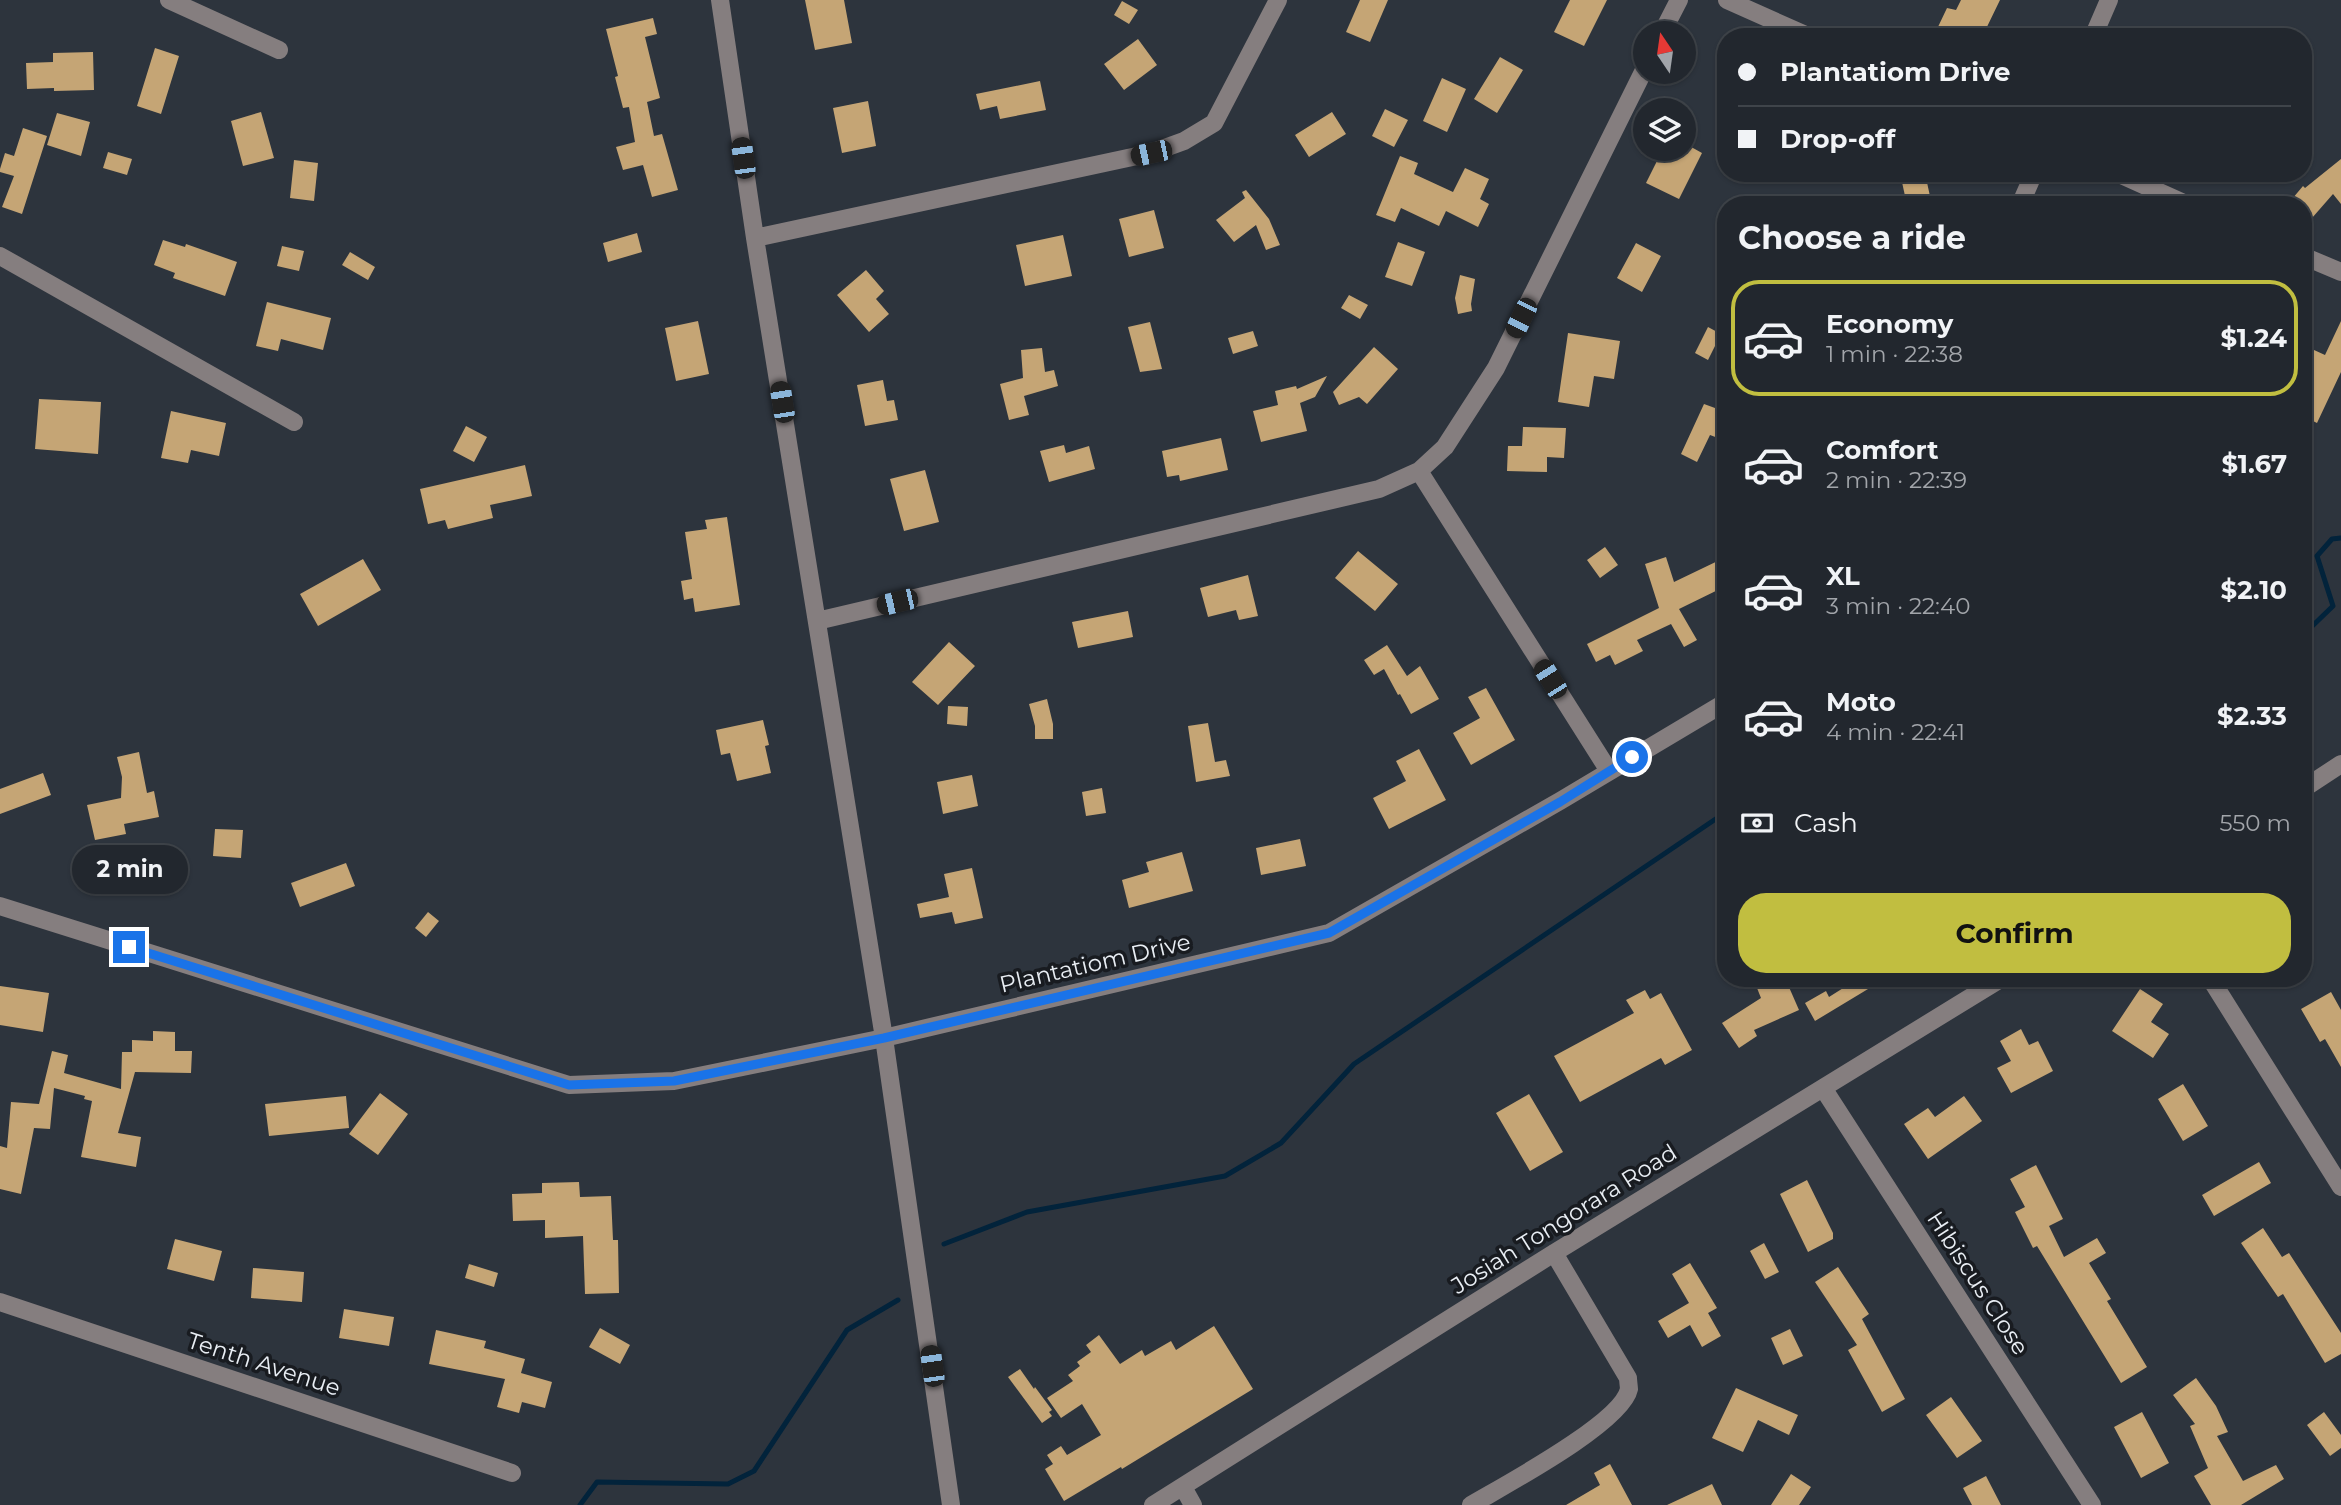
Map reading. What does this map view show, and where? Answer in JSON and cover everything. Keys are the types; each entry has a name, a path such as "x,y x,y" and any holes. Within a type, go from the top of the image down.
{"street":[{"path":"169,0 279,50"},
{"path":"720,0 755,237 884,1038 951,1505"},
{"path":"755,237 1151,153 1184,141 1214,123 1278,0"},
{"path":"1668,21 1679,0"},
{"path":"1727,0 1790,28"},
{"path":"2097,28 2109,0"},
{"path":"817,621 1379,489 1419,471 1445,447 1496,369 1637,84"},
{"path":"2137,182 2168,196"},
{"path":"0,256 294,422"},
{"path":"2312,260 2341,272"},
{"path":"1419,471 1609,771"},
{"name":"Plantatiom Drive","path":"0,906 569,1085 674,1081 884,1038 1329,933 1717,707"},
{"path":"2312,783 2341,764"},
{"name":"Josiah Tongorara Road","path":"1153,1505 1554,1253 1987,987"},
{"path":"2216,987 2341,1187"},
{"name":"Hibiscus Close","path":"1823,1088 2092,1505"},
{"path":"1471,1505 1592,1431 1620,1404 1629,1389 1628,1378 1554,1253"},
{"name":"Tenth Avenue","path":"0,1302 512,1473"},
{"path":"1183,1487 1193,1505"}],"building":[{"path":"805,0 844,0 852,43 815,50"},
{"path":"1360,0 1388,0 1370,42 1346,32"},
{"path":"1570,0 1607,0 1584,46 1554,32"},
{"path":"1961,0 2000,0 1986,28 1937,28 1947,8 1956,10"},
{"path":"1122,1 1138,10 1129,24 1114,15"},
{"path":"653,18 657,34 645,37 660,98 647,102 654,136 662,134 678,190 652,197 643,165 623,170 616,147 635,142 629,107 623,108 615,77 618,76 606,29"},
{"path":"1138,39 1157,65 1124,90 1104,64"},
{"path":"155,48 179,56 161,114 137,106"},
{"path":"93,52 94,90 27,89 26,63 53,62 53,53"},
{"path":"1500,57 1523,70 1497,113 1474,99"},
{"path":"1442,78 1466,89 1447,132 1423,121"},
{"path":"1040,81 1046,110 1000,119 997,106 980,110 976,94"},
{"path":"868,101 876,146 842,153 833,108"},
{"path":"1385,109 1408,120 1394,147 1372,136"},
{"path":"261,112 274,158 243,166 231,121"},
{"path":"1332,112 1346,134 1309,157 1295,135"},
{"path":"57,113 90,122 81,156 47,145"},
{"path":"23,128 47,136 22,214 2,207 14,176 0,172 0,169 5,153 14,156"},
{"path":"1696,150 1702,153 1679,199 1646,183 1657,161 1696,161"},
{"path":"108,152 132,159 127,175 103,168"},
{"path":"1400,156 1418,163 1414,174 1453,192 1465,168 1489,179 1480,199 1489,204 1478,227 1446,211 1439,226 1401,208 1395,222 1376,215"},
{"path":"2341,159 2341,204 2333,194 2312,218 2312,196 2295,196 2303,186 2305,188"},
{"path":"294,160 318,163 314,201 290,198"},
{"path":"1902,182 1927,182 1930,196 1905,196"},
{"path":"1246,190 1269,219 1280,245 1266,250 1256,225 1234,242 1216,220 1245,198 1242,192"},
{"path":"1154,210 1164,248 1129,257 1119,219"},
{"path":"637,233 642,252 608,262 603,243"},
{"path":"1063,235 1072,276 1025,286 1016,245"},
{"path":"163,240 185,247 186,244 237,262 225,296 173,278 175,273 154,265"},
{"path":"1398,242 1425,252 1412,286 1385,277"},
{"path":"1636,243 1661,256 1642,292 1617,278"},
{"path":"282,246 304,251 299,271 277,266"},
{"path":"350,252 375,267 368,280 342,265"},
{"path":"866,270 884,291 876,299 889,314 869,332 837,295"},
{"path":"1460,275 1475,279 1472,311 1458,314 1455,298"},
{"path":"1349,295 1368,305 1360,319 1341,308"},
{"path":"267,302 331,318 323,350 281,339 278,351 256,346"},
{"path":"698,321 709,374 676,381 665,328"},
{"path":"2341,321 2341,372 2317,423 2312,420 2312,349 2325,355"},
{"path":"1150,322 1162,369 1140,372 1128,327"},
{"path":"1708,327 1717,332 1717,342 1708,360 1695,353"},
{"path":"1253,331 1258,346 1233,354 1228,338"},
{"path":"1568,333 1620,341 1614,379 1594,376 1589,407 1558,402"},
{"path":"1374,347 1398,369 1367,404 1359,397 1339,405 1333,392"},
{"path":"1042,348 1045,372 1054,370 1058,386 1024,396 1029,415 1009,420 1000,384 1023,378 1021,350"},
{"path":"1327,376 1315,397 1300,403 1307,431 1261,442 1253,411 1278,405 1275,391 1296,386 1297,389"},
{"path":"883,380 887,401 894,400 898,420 865,426 857,385"},
{"path":"39,399 101,402 98,454 35,449"},
{"path":"1704,404 1717,409 1717,438 1710,435 1697,462 1681,454"},
{"path":"171,411 226,423 219,456 191,450 188,463 161,458"},
{"path":"466,426 487,437 474,462 453,451"},
{"path":"1523,427 1566,428 1564,458 1547,457 1547,472 1507,471 1508,446 1522,446"},
{"path":"1221,438 1228,470 1180,481 1179,475 1167,477 1162,451"},
{"path":"1064,445 1066,453 1089,446 1095,469 1049,482 1040,451"},
{"path":"525,465 532,496 490,505 493,518 448,529 445,520 428,524 420,489"},
{"path":"925,470 939,522 904,531 890,479"},
{"path":"727,517 740,605 695,612 693,598 684,600 681,581 692,579 685,532 707,529 705,520"},
{"path":"1605,547 1618,565 1600,578 1587,560"},
{"path":"1358,551 1398,584 1375,611 1335,578"},
{"path":"1666,557 1674,582 1717,561 1717,590 1679,609 1697,640 1684,647 1671,624 1637,640 1643,651 1615,665 1610,655 1596,662 1587,644 1659,608 1645,564"},
{"path":"363,559 381,590 318,626 300,594"},
{"path":"1248,575 1258,616 1239,620 1236,610 1208,617 1200,588"},
{"path":"1128,611 1133,637 1078,648 1072,622"},
{"path":"949,642 975,666 938,705 912,682"},
{"path":"1387,645 1407,676 1420,666 1439,699 1411,714 1384,669 1374,675 1364,660"},
{"path":"1486,688 1515,740 1471,765 1453,733 1480,718 1468,697"},
{"path":"1047,699 1053,724 1053,739 1035,739 1035,726 1029,704"},
{"path":"948,706 968,707 967,726 947,724"},
{"path":"763,720 769,745 765,746 771,773 737,781 730,753 721,755 716,730"},
{"path":"1208,723 1215,762 1226,760 1230,776 1196,782 1188,726"},
{"path":"1419,749 1446,800 1389,829 1373,798 1406,781 1396,761"},
{"path":"139,752 147,793 154,791 159,817 124,824 126,834 95,840 87,805 121,798 122,777 117,757"},
{"path":"43,773 51,795 0,814 0,789"},
{"path":"972,775 978,806 943,814 937,782"},
{"path":"1102,788 1106,813 1086,816 1082,792"},
{"path":"215,829 243,830 241,858 213,856"},
{"path":"1300,839 1306,866 1261,875 1256,848"},
{"path":"1182,852 1193,891 1129,908 1122,880 1149,872 1146,862"},
{"path":"346,863 355,886 300,907 291,883"},
{"path":"972,868 983,918 955,924 952,912 920,918 917,904 949,897 944,874"},
{"path":"428,912 439,921 426,937 415,928"},
{"path":"0,986 49,993 43,1032 0,1025"},
{"path":"1757,987 1789,987 1799,1010 1754,1030 1757,1036 1739,1048 1722,1023 1761,998"},
{"path":"1845,987 1871,987 1815,1021 1805,1003 1826,991 1829,997"},
{"path":"2140,989 2163,1004 2151,1022 2169,1034 2153,1058 2112,1031"},
{"path":"1645,990 1650,999 1661,993 1692,1050 1665,1065 1661,1058 1580,1102 1554,1056 1634,1013 1626,1000"},
{"path":"2331,992 2341,1010 2341,1067 2325,1039 2320,1042 2301,1009"},
{"path":"2021,1029 2029,1045 2038,1041 2053,1071 2011,1093 1997,1068 2011,1061 2000,1041"},
{"path":"153,1031 175,1032 175,1051 192,1051 191,1073 135,1072 118,1133 141,1137 136,1167 81,1157 92,1101 84,1099 85,1096 54,1088 50,1129 34,1128 21,1194 0,1189 0,1146 7,1148 11,1102 39,1104 52,1051 68,1055 64,1073 121,1089 122,1052 132,1052 132,1040 153,1041"},
{"path":"2183,1084 2208,1126 2183,1141 2158,1099"},
{"path":"380,1093 408,1114 378,1155 349,1134"},
{"path":"1529,1094 1563,1152 1530,1171 1496,1113"},
{"path":"346,1096 349,1128 269,1136 265,1104"},
{"path":"1964,1096 1982,1121 1928,1159 1904,1124 1928,1108 1935,1117"},
{"path":"2259,1162 2271,1183 2214,1216 2202,1195"},
{"path":"2036,1165 2063,1219 2049,1226 2064,1257 2097,1238 2106,1253 2089,1263 2111,1299 2107,1301 2147,1367 2121,1383 2037,1246 2033,1248 2015,1212 2025,1207 2010,1179"},
{"path":"1807,1180 1833,1233 1833,1239 1808,1252 1780,1194"},
{"path":"579,1182 580,1197 611,1196 613,1240 618,1240 619,1293 585,1294 583,1236 545,1238 545,1220 513,1221 512,1194 542,1193 542,1183"},
{"path":"2263,1228 2282,1257 2289,1253 2341,1333 2341,1354 2325,1363 2283,1294 2278,1297 2241,1243"},
{"path":"175,1239 222,1251 214,1281 167,1269"},
{"path":"1764,1243 1779,1272 1765,1279 1750,1251"},
{"path":"1690,1263 1717,1308 1708,1313 1721,1336 1702,1347 1690,1325 1668,1338 1658,1321 1689,1303 1672,1274"},
{"path":"469,1264 498,1273 494,1287 465,1278"},
{"path":"1838,1267 1869,1314 1862,1319 1905,1399 1882,1412 1848,1350 1857,1345 1815,1282"},
{"path":"253,1268 304,1272 302,1302 251,1298"},
{"path":"344,1309 394,1317 389,1346 339,1338"},
{"path":"1214,1326 1253,1389 1064,1501 1045,1469 1053,1464 1047,1455 1061,1446 1067,1455 1101,1435 1082,1404 1061,1418 1047,1398 1073,1381 1068,1375 1080,1366 1077,1362 1091,1352 1086,1345 1099,1335 1120,1364 1142,1350 1145,1356 1171,1341 1176,1350"},
{"path":"600,1328 630,1345 620,1364 589,1347"},
{"path":"1790,1329 1803,1356 1783,1365 1771,1338"},
{"path":"436,1330 486,1341 484,1348 525,1359 521,1373 552,1382 545,1408 522,1402 519,1413 497,1407 505,1379 429,1364"},
{"path":"1020,1369 1052,1410 1049,1412 1052,1416 1042,1423 1008,1377"},
{"path":"2196,1378 2216,1406 2228,1432 2217,1436 2243,1481 2276,1465 2284,1479 2241,1505 2211,1505 2194,1476 2208,1468 2190,1426 2195,1424 2173,1395"},
{"path":"1736,1388 1798,1415 1789,1435 1758,1420 1743,1452 1712,1438"},
{"path":"1951,1397 1982,1441 1957,1458 1926,1415"},
{"path":"2142,1412 2169,1463 2141,1478 2114,1427"},
{"path":"2324,1412 2341,1435 2341,1448 2330,1456 2307,1425"},
{"path":"1610,1464 1632,1505 1566,1505 1600,1485 1594,1473"},
{"path":"1791,1474 1811,1487 1799,1505 1771,1505"},
{"path":"1986,1476 2001,1505 1972,1505 1963,1488"},
{"path":"1712,1484 1722,1505 1667,1505"}],"waterway":[{"path":"2312,626 2333,606 2317,556 2332,539 2341,538"},
{"path":"944,1244 1027,1212 1225,1176 1281,1143 1354,1064 1717,818"},
{"path":"580,1505 597,1482 728,1484 754,1471 847,1330 898,1300"}],"route":[{"path":"129,947 569,1085 674,1081 884,1038 1329,933 1560,802 1632,757"}]}
